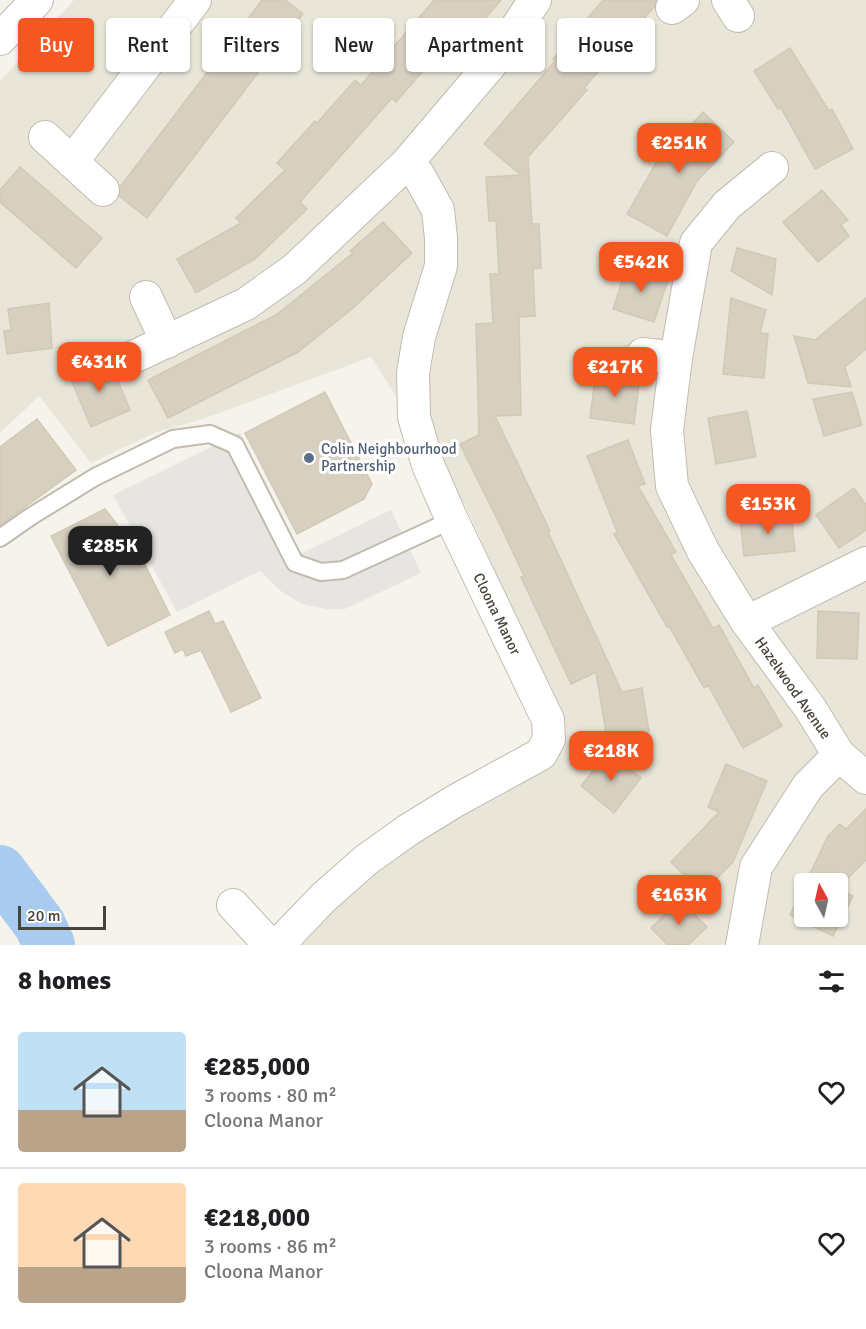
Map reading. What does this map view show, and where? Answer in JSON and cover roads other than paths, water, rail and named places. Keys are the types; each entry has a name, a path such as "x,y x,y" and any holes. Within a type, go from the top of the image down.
{"street":[{"path":"0,39 37,0"},
{"path":"72,162 195,0"},
{"path":"125,361 246,304 295,269 407,164 497,57 535,0"},
{"path":"45,137 103,190"},
{"name":"Cloona Manor","path":"278,945 323,898 366,860 408,830 446,807 542,754 549,739 548,720 452,520 428,465 414,417 413,373 419,337 441,266 441,238 438,210 418,174 407,164"},
{"name":"Hazelwood Avenue","path":"772,168 727,205 696,243 676,358 667,430 672,486 703,551 747,622 810,708 839,755 866,778"},
{"path":"146,297 167,342"},
{"path":"643,354 676,358"},
{"name":"Hazelwood Avenue","path":"747,622 866,563"},
{"name":"Hazelwood Avenue","path":"742,945 756,867 808,786 839,755"},
{"path":"233,905 270,945"}],"lane":[{"path":"0,538 30,517 105,472 173,439 210,434 235,445 295,564 321,572 344,570 452,520"}],"waterway":[{"path":"0,871 40,925 49,945"}],"place":[{"name":"Colin Neighbourhood Partnership","path":"309,458"}]}
